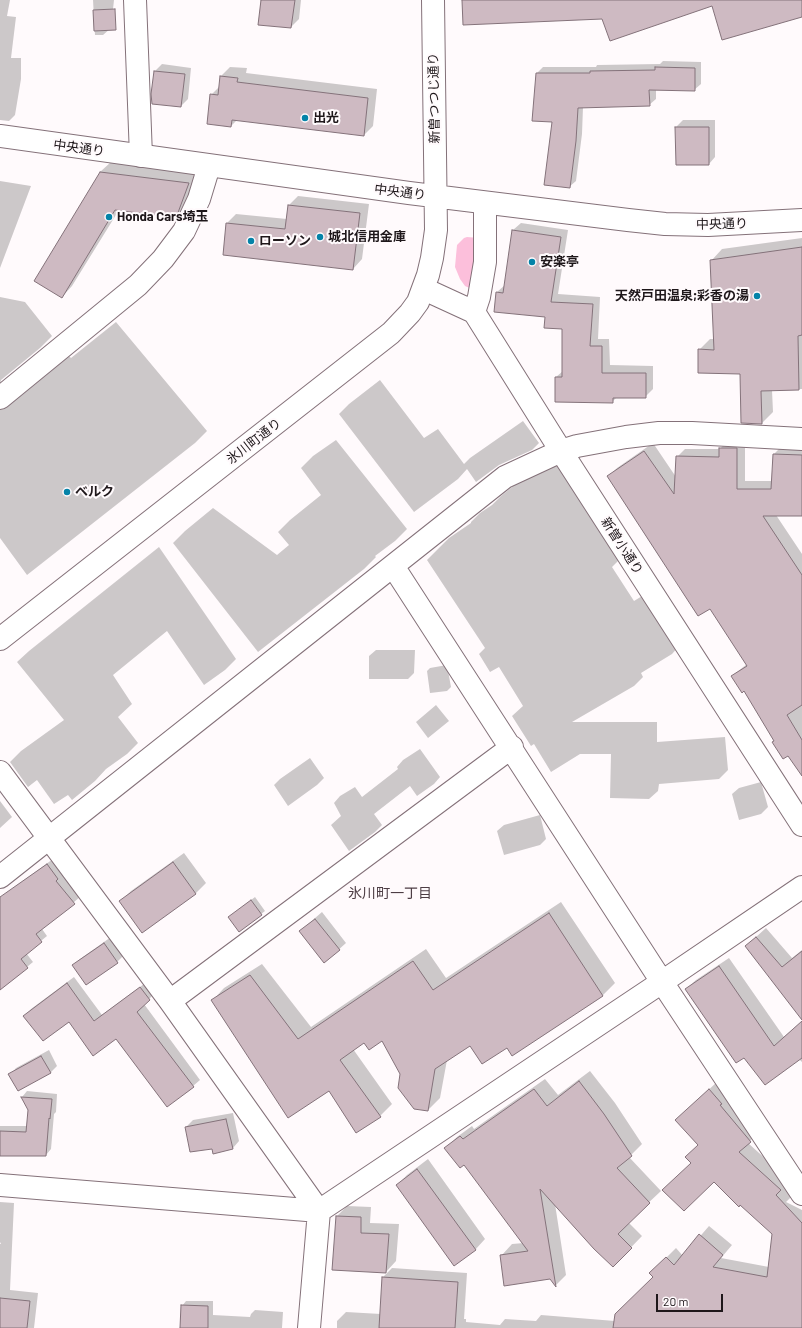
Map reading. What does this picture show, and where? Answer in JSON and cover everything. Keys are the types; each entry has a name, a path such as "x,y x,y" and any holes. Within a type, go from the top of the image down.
{"street":[{"path":"135,0 141,156"},
{"name":"新曽つつじ通り","path":"433,0 436,197"},
{"name":"中央通り","path":"0,136 436,197 665,224 708,225 802,220"},
{"path":"0,398 138,285 163,259 184,231 199,199 210,166"},
{"name":"氷川町通り","path":"0,640 391,333 410,313 424,289 434,244 436,197"},
{"path":"424,289 474,312 479,297 485,262 485,203"},
{"name":"新曽小通り","path":"474,312 561,451 802,826"},
{"path":"0,877 505,477 561,451 577,446 626,437 659,433 692,433 802,439"},
{"path":"394,566 662,982 802,1194"},
{"path":"170,1002 512,748"},
{"path":"0,772 170,1002 319,1211 309,1328"},
{"path":"0,1185 319,1211 802,887"}],"shaded area":[{"path":"467,237 479,238 474,290 465,286 455,267 457,245"}],"building":[{"path":"261,0 295,0 291,28 258,25"},
{"path":"462,0 802,0 802,17 722,40 712,6 610,41 602,19 463,25"},
{"path":"115,9 116,30 94,31 93,10"},
{"path":"655,67 695,68 695,91 649,90 650,106 578,108 576,141 570,188 544,185 552,122 532,121 536,73 590,73 590,71 655,70"},
{"path":"154,71 185,74 181,107 152,104 151,94"},
{"path":"220,76 238,78 237,82 368,98 364,136 232,120 231,127 207,124 210,94 218,95"},
{"path":"675,127 709,127 709,165 676,165"},
{"path":"100,172 189,183 176,218 115,210 62,298 34,281"},
{"name":"城北信用金庫","path":"288,205 360,213 353,270 223,255 226,223 285,229"},
{"path":"512,230 561,237 551,302 593,304 590,346 602,346 602,373 646,373 646,398 613,398 613,403 555,402 555,377 562,377 562,329 544,328 545,317 494,312 496,292 503,293"},
{"path":"802,247 802,335 798,336 799,390 761,391 762,424 741,423 740,374 698,373 698,349 714,350 710,260"},
{"path":"719,448 737,448 737,489 771,489 773,454 802,455 802,516 763,516 802,575 802,705 787,715 802,740 802,776 788,756 783,759 744,691 742,693 731,676 747,666 710,609 698,616 607,476 644,451 674,494 676,456 719,457"},
{"path":"173,862 196,894 142,933 119,901"},
{"path":"47,864 58,879 56,881 75,904 36,934 42,942 21,959 28,968 0,990 0,897"},
{"path":"251,900 262,915 239,932 228,917"},
{"path":"549,913 603,996 512,1056 507,1048 482,1064 470,1046 435,1069 428,1111 414,1109 398,1088 400,1074 382,1041 369,1050 364,1043 340,1060 381,1117 356,1133 329,1091 288,1118 211,1000 250,975 298,1039 413,961 433,990"},
{"path":"315,919 340,950 324,963 299,931"},
{"path":"756,937 782,967 802,951 802,1020 745,946"},
{"path":"104,943 118,963 86,985 72,965"},
{"path":"719,966 774,1046 802,1021 802,1058 765,1085 744,1058 736,1063 685,989"},
{"path":"67,983 94,1021 140,987 150,1000 137,1012 194,1087 167,1107 116,1039 93,1056 69,1022 43,1041 23,1016"},
{"path":"41,1056 51,1073 18,1091 8,1074"},
{"path":"579,1081 604,1114 632,1156 617,1168 650,1203 618,1234 632,1248 613,1267 594,1249 540,1189 556,1287 550,1279 504,1286 500,1255 528,1251 464,1165 460,1168 444,1148 460,1136 463,1139 534,1089 547,1106"},
{"path":"709,1089 722,1104 720,1105 751,1142 739,1152 781,1190 776,1195 802,1223 802,1328 613,1328 615,1314 653,1277 649,1273 666,1257 674,1265 699,1234 723,1255 713,1267 767,1277 772,1234 740,1205 739,1207 714,1182 684,1211 662,1190 691,1163 685,1157 698,1145 675,1120"},
{"path":"21,1097 52,1099 46,1156 0,1156 0,1131 26,1132 28,1110"},
{"path":"226,1119 233,1149 213,1154 212,1149 190,1152 185,1127"},
{"path":"417,1169 476,1250 454,1266 396,1185"},
{"path":"336,1216 361,1217 361,1233 389,1234 386,1273 332,1270"},
{"path":"382,1277 458,1282 455,1328 379,1328"},
{"path":"0,1298 30,1301 27,1328 0,1328"},
{"path":"181,1305 208,1306 208,1328 180,1328"}],"place":[{"name":"出光","path":"305,118"},
{"name":"Honda Cars埼玉","path":"109,217"},
{"name":"城北信用金庫","path":"320,237"},
{"name":"ローソン","path":"251,241"},
{"name":"安楽亭","path":"532,262"},
{"name":"天然戸田温泉;彩香の湯","path":"757,296"},
{"name":"ベルク","path":"67,492"}],"district":[{"name":"氷川町一丁目","path":"390,893"}]}
